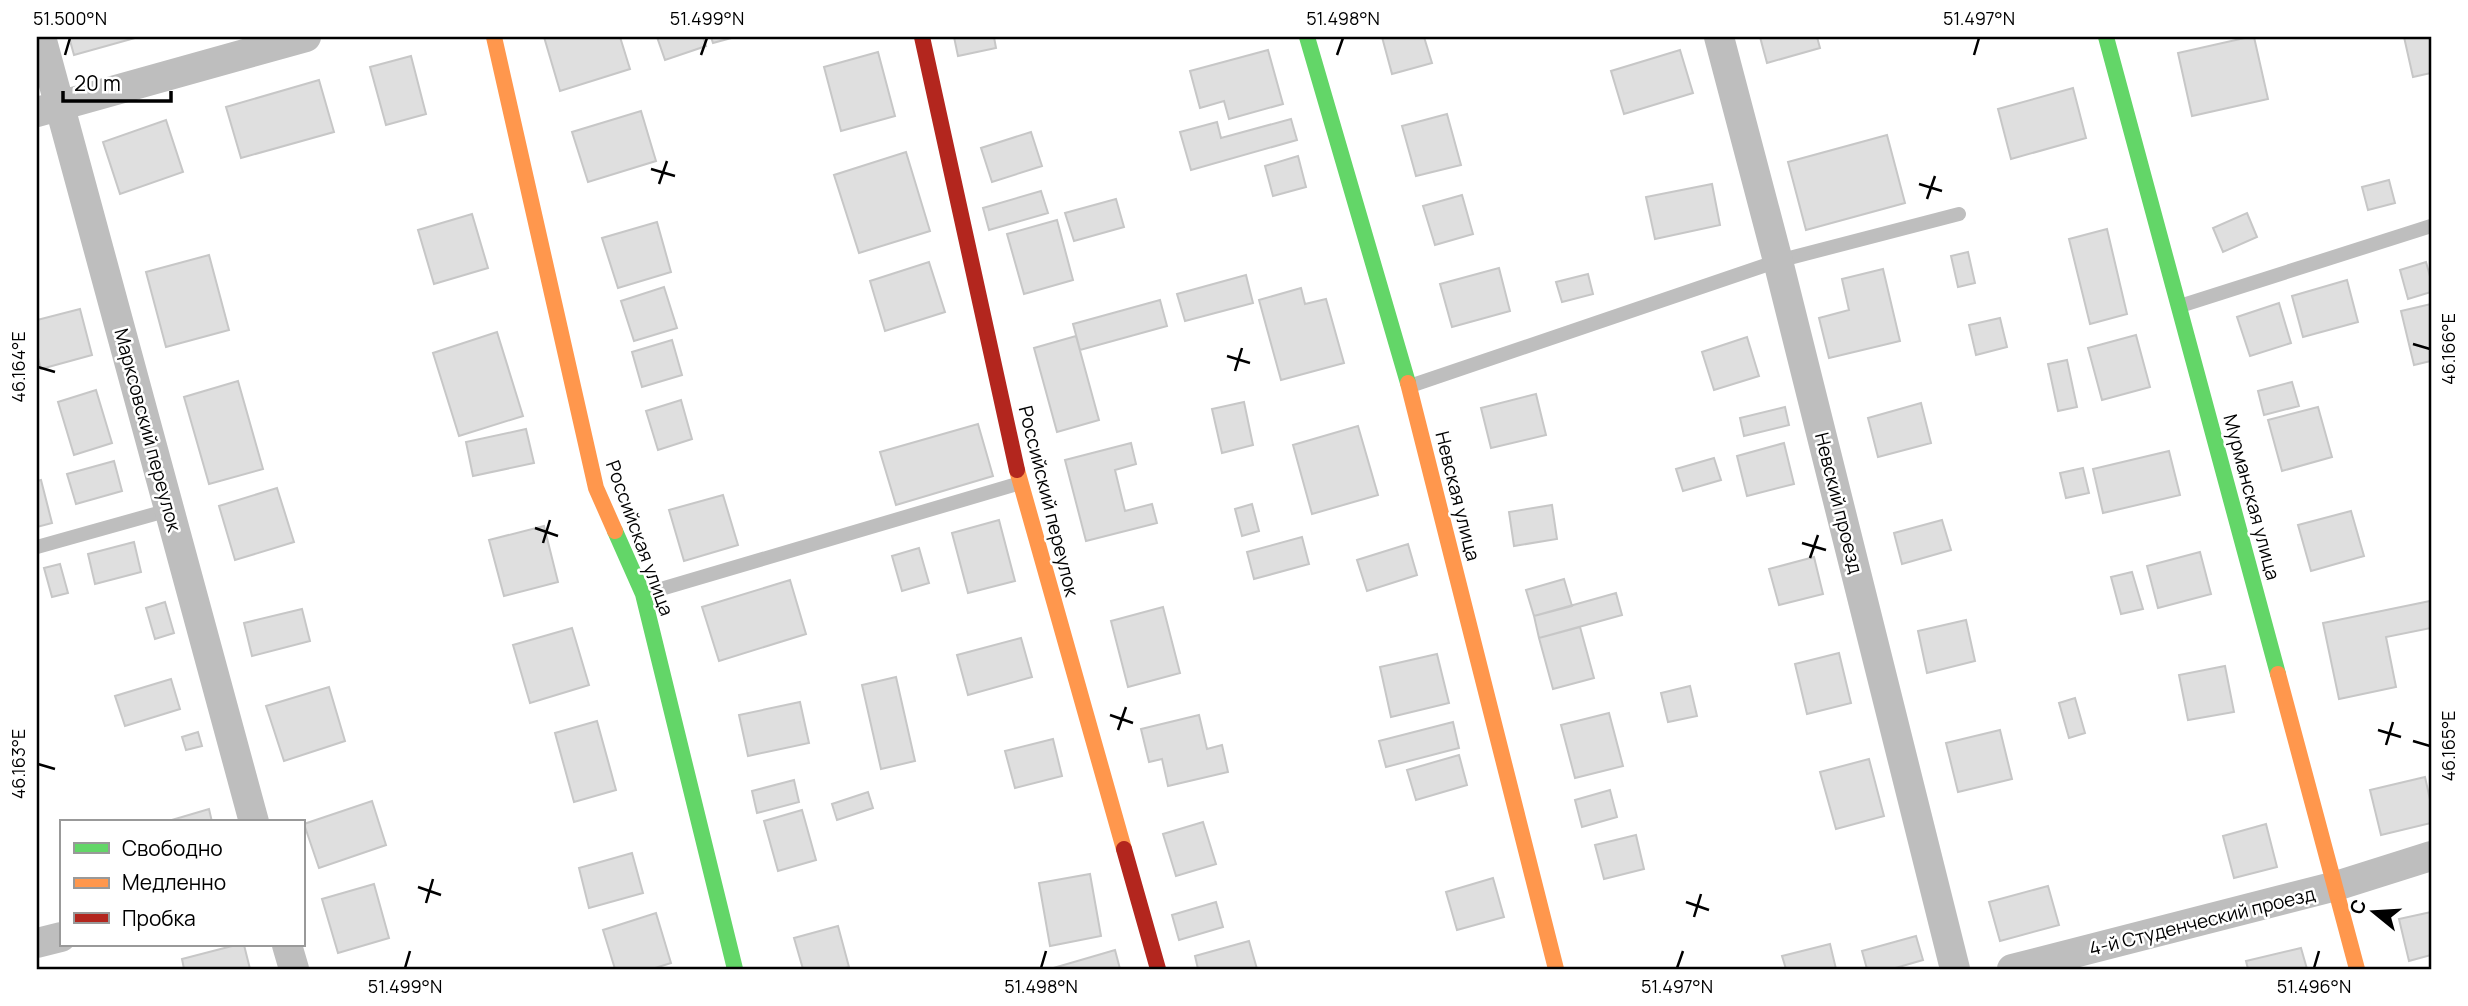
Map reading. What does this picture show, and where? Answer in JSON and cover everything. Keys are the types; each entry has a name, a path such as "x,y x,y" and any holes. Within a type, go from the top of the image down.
{"street":[{"name":"Марксовский переулок","path":"41,37 48,109 169,510 253,820"},
{"path":"48,109 306,37"},
{"name":"Российская улица","path":"494,37 596,488 643,594 735,969"},
{"name":"Российский переулок","path":"922,37 1020,483 1158,969"},
{"name":"Невская улица","path":"1307,37 1409,387 1556,969"},
{"name":"Невский проезд","path":"1719,37 1778,261 1955,969"},
{"name":"Мурманская улица","path":"2106,37 2357,969"},
{"name":"4-й Студенческий проезд","path":"2012,969 2336,886 2431,856"},
{"path":"37,943 60,937"},
{"path":"287,946 294,969"}],"lane":[{"path":"1409,387 1778,261 1959,214"},
{"path":"2178,307 2431,226"},
{"path":"643,594 1020,483"},
{"path":"37,547 169,510"}],"building":[{"path":"69,37 135,37 135,38 74,55"},
{"path":"544,37 620,37 630,69 560,91"},
{"path":"657,37 703,37 706,46 665,60"},
{"path":"711,37 735,37 713,43"},
{"path":"954,37 994,37 996,48 958,56"},
{"path":"1382,37 1424,37 1432,63 1392,74"},
{"path":"1760,37 1817,37 1820,48 1767,63"},
{"path":"2254,37 2268,99 2192,116 2178,53"},
{"path":"2404,37 2431,37 2431,73 2413,77"},
{"path":"1268,50 1283,104 1229,119 1224,101 1200,108 1190,71"},
{"path":"1680,50 1693,93 1624,114 1611,71"},
{"path":"878,52 895,116 841,131 824,67"},
{"path":"411,56 426,114 386,125 370,67"},
{"path":"319,80 334,132 241,158 226,107"},
{"path":"2073,88 2086,138 2011,159 1998,109"},
{"path":"641,111 656,161 588,182 572,132"},
{"path":"1447,114 1461,165 1416,176 1402,126"},
{"path":"1291,119 1297,140 1191,170 1180,132 1217,122 1221,138"},
{"path":"166,120 183,172 120,194 103,142"},
{"path":"1031,132 1042,166 992,182 981,148"},
{"path":"1887,135 1905,203 1806,230 1788,162"},
{"path":"906,152 930,231 859,253 834,175"},
{"path":"1298,156 1306,187 1273,196 1265,166"},
{"path":"2389,180 2395,203 2368,210 2362,187"},
{"path":"1712,184 1720,225 1655,239 1646,197"},
{"path":"1041,191 1048,213 989,230 983,208"},
{"path":"1462,195 1473,234 1435,245 1423,206"},
{"path":"1116,199 1124,227 1074,241 1065,213"},
{"path":"2247,213 2257,237 2223,252 2213,228"},
{"path":"472,214 488,268 434,284 418,230"},
{"path":"1057,220 1073,280 1024,294 1007,234"},
{"path":"657,222 671,272 618,288 602,238"},
{"path":"2107,229 2127,314 2090,324 2069,239"},
{"path":"1968,252 1975,283 1958,287 1951,256"},
{"path":"209,255 229,330 166,347 146,272"},
{"path":"929,262 945,312 885,331 870,281"},
{"path":"2426,262 2431,292 2408,299 2400,270"},
{"path":"1499,268 1510,311 1452,327 1440,284"},
{"path":"1883,269 1900,341 1829,358 1819,318 1849,310 1842,279"},
{"path":"1588,274 1593,294 1562,302 1556,282"},
{"path":"1246,275 1253,303 1185,321 1177,294"},
{"path":"2347,280 2358,322 2303,337 2292,296"},
{"path":"664,287 677,328 634,341 621,301"},
{"path":"1301,288 1305,304 1326,299 1344,363 1281,380 1259,300"},
{"path":"1160,300 1167,326 1080,350 1073,324"},
{"path":"2279,303 2291,343 2250,356 2237,317"},
{"path":"2431,304 2431,361 2414,365 2401,311"},
{"path":"80,309 92,355 41,369 37,354 37,320"},
{"path":"2000,318 2007,347 1976,355 1969,325"},
{"path":"497,332 523,416 459,436 433,353"},
{"path":"2136,335 2150,387 2102,400 2088,348"},
{"path":"1076,336 1099,420 1057,432 1034,348"},
{"path":"1747,337 1759,376 1714,390 1702,352"},
{"path":"672,340 682,375 642,387 632,352"},
{"path":"2067,360 2077,407 2058,411 2048,364"},
{"path":"238,381 263,469 209,484 184,397"},
{"path":"2292,382 2299,406 2264,415 2258,391"},
{"path":"96,390 112,443 74,455 58,402"},
{"path":"1536,394 1546,435 1491,448 1481,408"},
{"path":"681,400 692,439 658,450 646,411"},
{"path":"1244,402 1253,445 1222,453 1212,409"},
{"path":"1921,403 1931,443 1878,457 1868,418"},
{"path":"1785,407 1789,425 1744,436 1740,418"},
{"path":"2318,407 2332,457 2282,471 2268,420"},
{"path":"978,424 993,476 896,505 880,452"},
{"path":"1358,426 1378,495 1312,514 1293,445"},
{"path":"526,429 534,463 473,476 466,442"},
{"path":"1131,443 1136,464 1115,470 1125,511 1152,504 1157,523 1086,541 1065,460"},
{"path":"1784,443 1794,484 1747,496 1737,456"},
{"path":"2169,451 2180,495 2103,513 2093,469"},
{"path":"1714,458 1721,480 1683,491 1676,469"},
{"path":"114,461 122,491 76,504 67,474"},
{"path":"2083,468 2089,493 2066,498 2060,473"},
{"path":"41,480 52,523 37,527 37,481"},
{"path":"277,488 294,542 235,560 219,506"},
{"path":"723,495 738,545 684,561 669,510"},
{"path":"1252,504 1259,531 1242,536 1235,509"},
{"path":"1552,505 1557,539 1514,546 1509,512"},
{"path":"2351,511 2364,556 2311,571 2298,525"},
{"path":"999,520 1015,581 968,593 952,533"},
{"path":"1942,520 1951,550 1902,564 1894,533"},
{"path":"544,526 558,582 504,596 489,540"},
{"path":"1302,537 1309,564 1254,579 1247,552"},
{"path":"134,542 141,572 95,584 88,554"},
{"path":"1408,544 1417,575 1367,591 1357,560"},
{"path":"919,548 929,583 902,591 892,556"},
{"path":"2200,552 2211,594 2158,608 2147,566"},
{"path":"1814,557 1823,594 1779,605 1769,569"},
{"path":"60,564 68,593 52,597 44,568"},
{"path":"2132,572 2143,609 2121,614 2111,577"},
{"path":"1564,579 1572,606 1534,616 1526,590"},
{"path":"790,580 806,634 719,661 702,607"},
{"path":"1616,593 1622,615 1539,638 1534,616"},
{"path":"2430,601 2431,628 2386,637 2396,687 2339,699 2323,623"},
{"path":"165,602 174,633 155,639 146,608"},
{"path":"1163,607 1180,673 1128,687 1111,621"},
{"path":"302,609 310,641 252,656 244,623"},
{"path":"1966,620 1975,661 1927,673 1918,631"},
{"path":"1580,627 1594,678 1553,689 1539,638"},
{"path":"572,628 589,685 530,703 513,645"},
{"path":"1021,638 1032,677 968,695 957,655"},
{"path":"1839,653 1851,703 1807,714 1795,664"},
{"path":"1437,654 1449,703 1391,717 1380,667"},
{"path":"2225,666 2234,712 2188,720 2179,675"},
{"path":"896,677 915,761 881,769 862,685"},
{"path":"171,679 180,709 125,726 115,696"},
{"path":"1690,686 1697,716 1668,722 1661,693"},
{"path":"329,687 345,741 284,761 266,706"},
{"path":"2075,698 2085,733 2069,738 2059,703"},
{"path":"800,702 809,743 748,756 739,715"},
{"path":"1609,713 1623,766 1575,778 1561,725"},
{"path":"1199,715 1207,749 1222,745 1228,772 1168,786 1162,759 1149,762 1141,729"},
{"path":"597,721 616,790 574,802 555,733"},
{"path":"1453,722 1459,748 1386,767 1379,741"},
{"path":"2000,730 2012,779 1958,792 1946,743"},
{"path":"198,732 202,746 186,750 182,737"},
{"path":"1053,739 1062,776 1015,788 1005,751"},
{"path":"1459,755 1467,785 1416,800 1407,770"},
{"path":"1869,759 1884,816 1836,829 1820,772"},
{"path":"2425,777 2431,804 2431,823 2381,835 2370,790"},
{"path":"794,780 799,802 757,813 752,791"},
{"path":"1610,790 1617,817 1582,827 1575,800"},
{"path":"868,792 873,808 837,820 832,804"},
{"path":"372,801 386,845 319,868 304,824"},
{"path":"209,809 212,820 172,820"},
{"path":"802,810 816,860 778,871 764,821"},
{"path":"1203,822 1216,864 1176,876 1163,834"},
{"path":"2266,824 2277,867 2234,878 2223,836"},
{"path":"1636,835 1644,869 1604,879 1595,845"},
{"path":"632,853 643,893 589,908 579,868"},
{"path":"1090,874 1101,936 1050,946 1039,883"},
{"path":"1493,878 1504,917 1457,930 1446,892"},
{"path":"374,884 389,938 338,953 322,899"},
{"path":"2048,886 2059,925 2000,941 1989,902"},
{"path":"1216,902 1223,927 1179,940 1172,915"},
{"path":"2431,912 2431,955 2409,961 2399,919"},
{"path":"656,913 671,963 652,969 615,969 603,930"},
{"path":"838,926 849,967 803,969 794,938"},
{"path":"1916,936 1923,960 1892,969 1867,969 1862,951"},
{"path":"1249,941 1257,969 1198,969 1195,956"},
{"path":"1830,944 1836,969 1786,969 1782,956"},
{"path":"232,946 244,946 250,969 184,969 182,959"},
{"path":"2301,948 2307,969 2248,969 2246,961"},
{"path":"1115,950 1120,969 1050,969"}],"traffic: fast":[{"path":"1307,37 1408,383"},
{"path":"2106,37 2278,674"},
{"path":"615,531 643,594 735,969"}],"traffic: slow":[{"path":"494,37 596,488 615,531"},
{"path":"1408,383 1556,969"},
{"path":"1017,470 1124,849"},
{"path":"2278,674 2357,969"}],"traffic: jam":[{"path":"922,37 1017,470"},
{"path":"1124,849 1158,969"}]}
